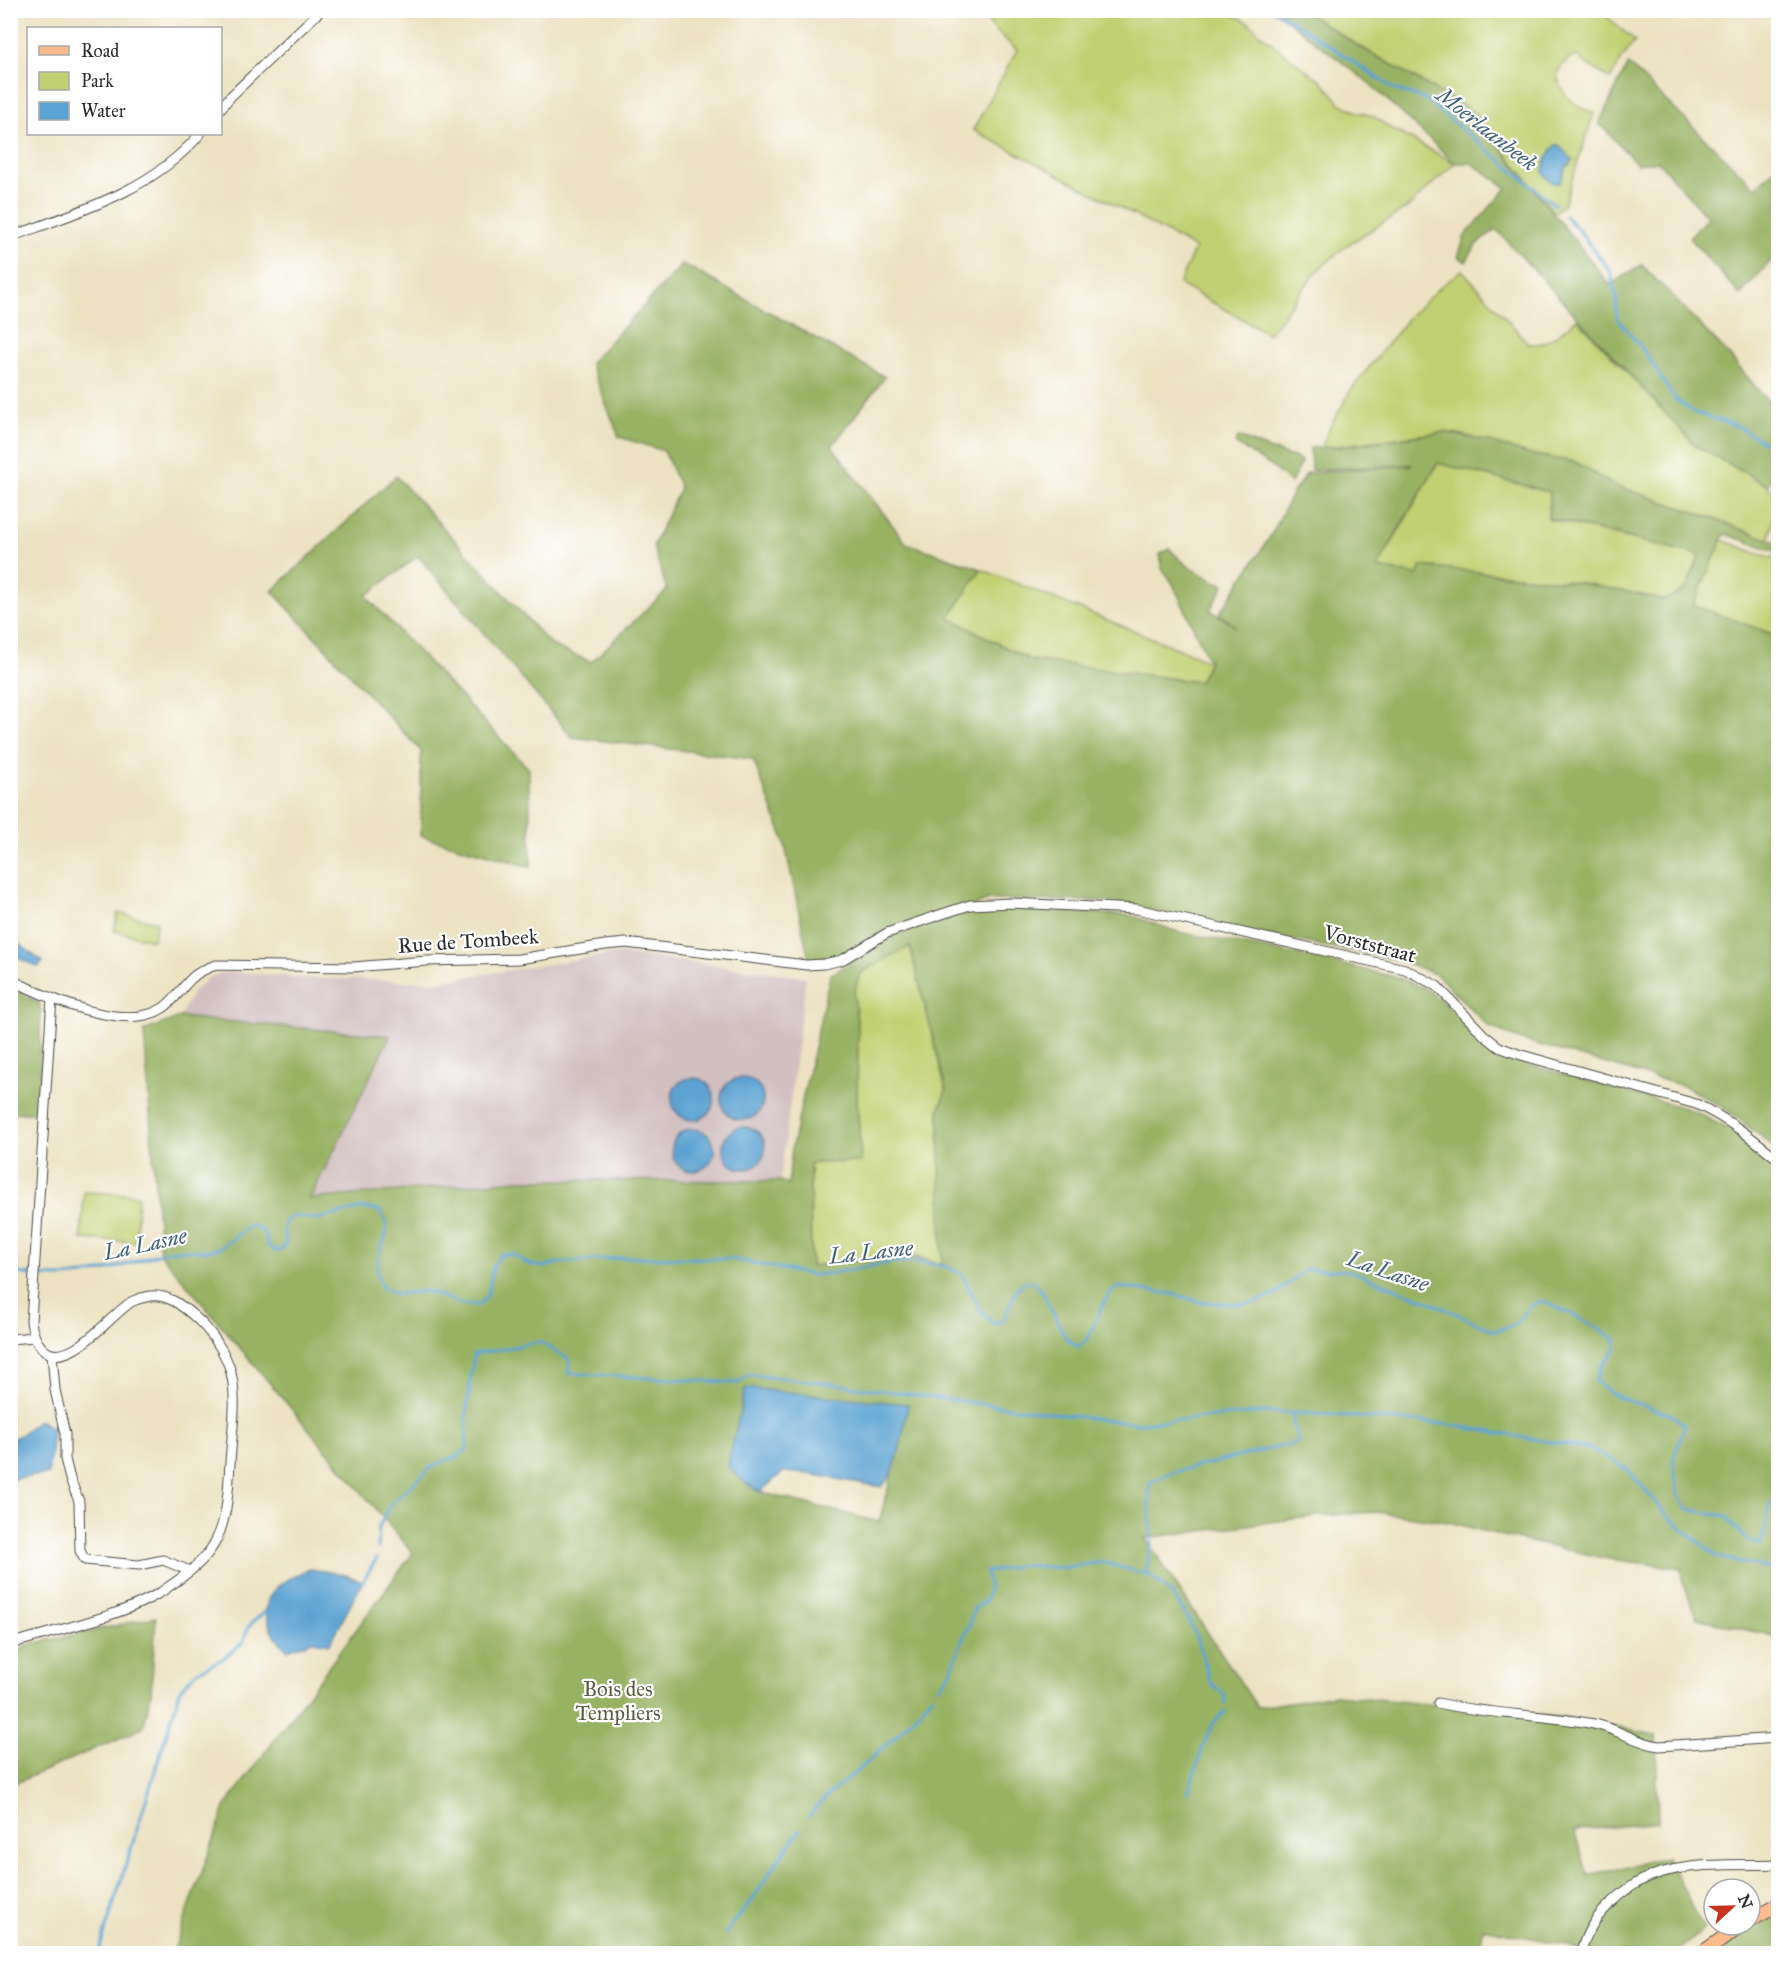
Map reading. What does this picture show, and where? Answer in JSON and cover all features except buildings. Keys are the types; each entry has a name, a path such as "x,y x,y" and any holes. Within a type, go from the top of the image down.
{"main road":[{"path":"1762,1914 1779,1905"},
{"path":"1701,1953 1724,1937"}],"street":[{"path":"222,107 321,10"},
{"path":"10,237 99,204 136,186 159,173 199,135"},
{"name":"Rue de Tombeek","path":"10,979 51,998 81,1008 132,1017 150,1015 164,1007 192,977 216,965 353,967 427,961 519,959 626,943 806,965 824,964 842,960 887,933 942,914 970,905 1011,903"},
{"name":"Vorststraat","path":"1011,903 1137,909 1405,969 1437,986 1484,1035 1499,1047 1696,1104 1737,1126 1779,1160"},
{"path":"10,1644 149,1599 200,1562 214,1545 222,1527 227,1502 234,1406 234,1386 230,1370 216,1342 197,1319 174,1300 152,1296 132,1302 76,1349 61,1354 45,1352 35,1337 31,1321 51,998"},
{"path":"10,1339 35,1337"},
{"path":"52,1354 55,1390 65,1434 65,1459 79,1501 80,1551 85,1560 139,1564 163,1560 190,1571"},
{"path":"1438,1703 1461,1708 1596,1724 1648,1744 1661,1746 1779,1738"},
{"path":"1581,1953 1582,1944 1596,1920 1621,1894 1638,1881 1663,1872 1692,1867 1779,1864"}],"shaded area":[{"path":"618,953 806,977 780,1181 519,1180 309,1199 180,1017 192,993 208,978 226,971 305,978 433,982"}],"green space":[{"path":"980,11 1231,11 1321,80 1341,104 1357,112 1373,116 1390,128 1455,163 1407,208 1347,245 1316,272 1269,334 1179,284 1195,248 973,130 1017,50 997,32"},
{"path":"1275,11 1304,11 1357,45 1471,110 1610,285 1642,265 1726,352 1778,413 1778,471 1767,485 1696,446 1496,229 1476,245 1466,262 1458,257 1465,236 1507,188 1471,163 1455,163 1369,83"},
{"path":"1304,11 1600,11 1635,41 1610,79 1578,56 1568,60 1557,74 1562,88 1570,99 1594,113 1564,204 1554,213 1472,111 1357,45"},
{"path":"1628,64 1756,188 1778,165 1778,255 1740,295 1689,237 1708,218 1658,161 1637,164 1599,123"},
{"name":"Bois des Templiers","path":"683,264 885,377 832,446 906,543 981,569 949,618 1030,660 1199,682 1209,661 1172,582 1162,569 1160,554 1170,549 1195,570 1224,585 1210,610 1236,627 1219,614 1270,537 1292,494 1307,473 1412,465 1311,470 1310,448 1338,447 1444,432 1490,442 1528,454 1575,462 1613,485 1778,543 1778,552 1725,534 1693,605 1778,636 1778,1150 1723,1107 1684,1086 1522,1040 1488,1026 1437,975 1400,960 1249,932 1105,901 989,900 926,925 968,911 999,908 1130,915 1178,932 1314,958 1399,978 1424,988 1447,1005 1483,1043 1502,1057 1692,1110 1733,1132 1778,1169 1778,1637 1697,1618 1682,1579 1681,1568 1609,1559 1449,1522 1376,1512 1318,1516 1145,1538 1257,1707 1336,1695 1569,1718 1656,1735 1658,1822 1574,1831 1588,1875 1667,1857 1702,1925 1702,1931 1676,1954 1580,1953 1567,1945 1483,1928 1480,1954 173,1953 226,1805 413,1553 160,1253 144,1031 180,1017 390,1036 310,1199 519,1180 780,1181 788,1184 792,1147 830,975 879,944 856,953 809,960 784,840 753,759 572,737 418,556 366,596 529,769 531,867 421,836 421,751 272,591 396,476 551,645 591,662 667,590 653,546 680,488 664,451 619,437 590,363","holes":["1438,463 1550,492 1548,518 1700,555 1686,589 1666,600 1582,583 1421,566 1417,575 1378,568","910,946 946,1090 939,1110 942,1264 906,1255 811,1266 810,1163 861,1162 857,1098 858,1032 854,993 860,973","908,1404 902,1436 879,1522 760,1492 728,1466 734,1444"]},
{"path":"1462,270 1528,343 1548,341 1577,319 1696,446 1767,485 1777,495 1769,540 1613,485 1575,462 1528,454 1460,434 1444,432 1321,448 1351,390 1408,318 1439,288"},
{"path":"1239,437 1299,459 1301,462 1291,483 1269,465 1235,443"},
{"path":"1438,463 1550,492 1548,519 1700,555 1686,589 1666,600 1582,583 1422,566 1418,575 1377,568"},
{"path":"1722,540 1778,559 1778,636 1693,606"},
{"path":"981,569 1209,661 1199,682 1030,660 949,618"},
{"path":"118,913 157,922 153,940 114,931"},
{"path":"910,946 946,1090 939,1110 943,1266 811,1275 810,1163 861,1162 857,1098 858,1032 854,993 860,973"},
{"path":"10,986 40,1004 41,1114 11,1112"},
{"path":"84,1192 138,1195 136,1242 81,1239"},
{"path":"156,1617 151,1694 143,1728 11,1785 11,1654 27,1645"},
{"path":"1778,1912 1778,1953 1716,1954 1740,1937 1762,1937 1762,1923"}],"water":[{"path":"1557,144 1573,160 1566,168 1560,183 1554,183 1543,172 1548,156"},
{"path":"11,938 43,962 38,967 11,955"},
{"path":"693,1078 708,1084 714,1099 708,1114 693,1120 678,1114 672,1099 678,1084"},
{"path":"742,1078 757,1084 763,1099 757,1114 742,1120 727,1114 721,1099 727,1084"},
{"path":"744,1127 759,1133 765,1148 759,1163 744,1169 729,1163 723,1148 729,1133"},
{"path":"693,1129 708,1135 714,1150 708,1165 693,1171 678,1165 672,1150 678,1135"},
{"path":"745,1388 908,1404 900,1448 893,1471 881,1487 809,1474 783,1472 760,1492 743,1481 728,1466"},
{"path":"39,1420 50,1427 53,1433 48,1474 11,1480 11,1439 19,1436"},
{"path":"310,1569 342,1574 363,1581 330,1644 313,1641 288,1650 276,1638 271,1628 266,1613 267,1604 270,1596 283,1583"}],"waterway":[{"name":"Moerlaanbeek","path":"1273,10 1394,89 1427,100 1555,205"},
{"name":"Moerlaanbeek","path":"1565,216 1578,229 1610,271 1616,296 1617,318 1645,352 1674,398 1693,412 1737,426 1778,448"},
{"name":"La Lasne","path":"10,1271 54,1277 95,1273 169,1251 213,1250 253,1225 264,1232 268,1245 275,1251 282,1249 286,1243 283,1230 287,1219 296,1216 318,1219 363,1208 380,1211 385,1219 386,1233 377,1270 382,1287 396,1294 428,1291 462,1304 479,1305 488,1294 493,1267 500,1255 513,1254 528,1264 544,1267 559,1263 628,1257 732,1259 812,1275 914,1261 948,1267 962,1274 980,1310 994,1324 1003,1321 1016,1291 1024,1282 1034,1282 1043,1293 1065,1337 1078,1347 1087,1340 1105,1301 1112,1291 1120,1287 1173,1294 1200,1302 1252,1303 1273,1296 1307,1269 1351,1271 1428,1301 1494,1331 1516,1324 1529,1307 1541,1301 1578,1317 1614,1338 1616,1348 1601,1367 1595,1381 1618,1397 1672,1415 1685,1425 1673,1460 1678,1495 1687,1509 1726,1516 1747,1540 1761,1545 1769,1509 1778,1492"},
{"path":"378,1548 379,1527 390,1505 430,1468 457,1457 467,1449 466,1417 474,1354 540,1342 570,1360 568,1373 738,1383 749,1375 795,1379 1141,1423 1271,1412 1333,1415 1445,1424 1592,1449 1628,1470 1670,1518 1717,1557 1778,1570"},
{"path":"939,1687 951,1672 970,1624 973,1610 986,1600 989,1589 986,1572 1023,1565 1061,1568 1102,1562 1146,1574 1152,1538 1150,1483 1170,1473 1299,1442 1293,1425 1293,1413"},
{"path":"361,1582 377,1558"},
{"path":"1147,1574 1167,1589 1182,1608 1198,1642 1208,1677 1224,1694 1225,1703"},
{"path":"98,1954 181,1688 196,1672 221,1660 243,1643 248,1627 264,1612 267,1612"},
{"path":"809,1817 827,1796 899,1732 932,1696"},
{"path":"1188,1793 1205,1741 1214,1722 1225,1712"},
{"path":"725,1934 753,1899 800,1830"}]}
